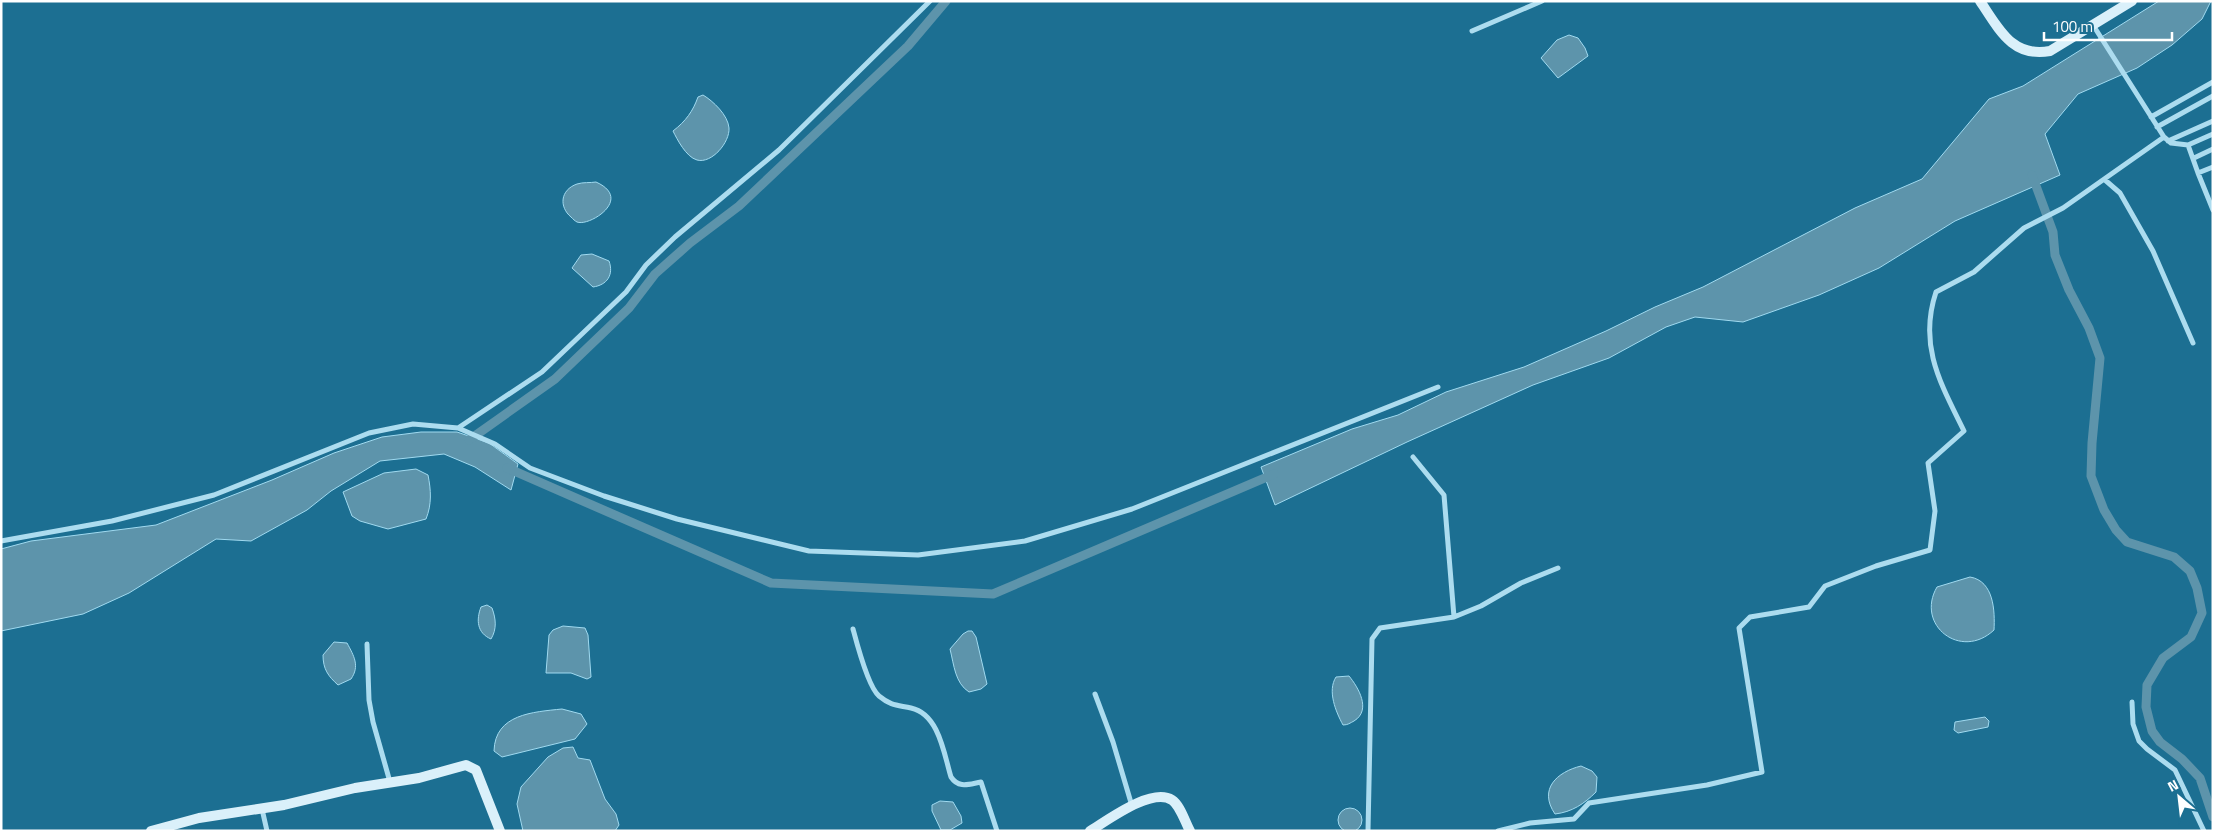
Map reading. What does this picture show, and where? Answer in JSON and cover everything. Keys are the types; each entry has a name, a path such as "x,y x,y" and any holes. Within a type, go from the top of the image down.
{"street":[{"path":"458,428 542,372 626,292 646,264 675,237 779,150 930,1"},
{"path":"1472,31 1542,1"},
{"path":"1980,1 2009,40 2027,52 2037,54 2050,51 2132,1"},
{"path":"2093,25 2166,139 2171,143 2188,145 2213,134"},
{"path":"2151,117 2213,82"},
{"path":"2157,127 2213,96"},
{"path":"1498,831 1530,824 1574,819 1589,804 1708,785 1762,772 1739,628 1750,617 1809,607 1825,586 1876,566 1930,550 1935,512 1928,463 1964,432 1939,379 1929,339 1930,312 1936,292 1974,272 2024,228 2063,208 2166,139 2213,121"},
{"path":"2188,145 2213,210"},
{"path":"2194,158 2213,149"},
{"path":"2198,173 2213,167"},
{"path":"2105,180 2120,193 2153,251 2193,343"},
{"path":"1,540 112,521 214,495 369,434 413,424 458,428 467,431 485,439 530,468 604,496 677,518 808,551 918,555 1025,541 1132,509 1438,387"},
{"path":"1413,457 1444,495 1454,617"},
{"path":"1368,831 1372,639 1380,628 1454,617 1481,606 1521,584 1558,568"},
{"path":"853,629 866,673 877,696 896,707 911,708 918,711 934,724 951,778 955,784 962,785 981,782 997,831"},
{"path":"367,644 369,700 373,722 390,782"},
{"path":"1095,694 1113,742 1132,806"},
{"path":"2132,702 2133,724 2138,741 2176,770 2204,831"},
{"path":"151,831 199,818 262,809 390,782 420,778 466,766 476,770 500,831"},
{"path":"1090,831 1145,799 1163,796 1174,801 1190,831"},
{"path":"262,809 267,831"}],"water":[{"path":"2159,1 2211,1 2202,19 2172,45 2137,68 2078,94 2045,134 2060,175 1955,221 1879,268 1819,295 1743,322 1695,317 1666,327 1609,358 1533,385 1275,505 1261,467 1352,429 1398,415 1446,392 1524,367 1703,287 1855,208 1922,179 1989,99 2023,86"},
{"path":"1569,35 1578,38 1588,56 1558,78 1541,58 1557,40"},
{"path":"703,95 723,113 728,123 729,134 719,151 708,159 697,160 682,147 673,131 682,123 694,107 698,97"},
{"path":"596,182 607,189 611,196 610,203 598,216 583,222 577,222 564,208 564,194 577,184"},
{"path":"592,254 609,261 611,271 606,282 593,287 572,268 581,255"},
{"path":"421,432 457,432 489,443 518,464 511,490 475,467 444,454 380,461 331,491 307,510 251,541 216,539 129,593 83,614 1,631 1,549 31,541 156,525 272,480 334,453 382,437"},
{"path":"416,469 428,475 430,497 426,519 388,529 360,521 352,516 343,492 384,473"},
{"path":"1970,577 1984,584 1988,591 1993,606 1994,630 1981,639 1968,642 1956,640 1945,634 1937,625 1932,614 1932,601 1937,587"},
{"path":"487,605 492,608 495,620 495,628 491,639 480,630 478,621 481,607"},
{"path":"563,626 585,628 588,635 591,677 587,679 571,673 546,673 549,635 553,630"},
{"path":"968,631 972,631 976,637 987,684 981,689 969,692 958,679 950,649"},
{"path":"334,642 347,643 356,665 351,679 338,685 327,672 323,660 323,655"},
{"path":"1349,676 1359,692 1363,705 1362,711 1354,721 1343,725 1335,708 1332,689 1336,677"},
{"path":"562,709 581,714 587,724 575,739 502,757 494,751 496,739 501,729 508,722 528,714"},
{"path":"1985,717 1989,721 1988,727 1958,733 1954,730 1955,722"},
{"path":"573,747 578,758 590,760 605,799 616,814 619,825 615,831 523,831 517,804 521,787 548,757 563,748"},
{"path":"1581,766 1592,771 1597,777 1596,792 1577,807 1555,814 1550,805 1549,789 1558,777"},
{"path":"940,801 953,802 961,816 962,823 950,830 941,830 932,811 932,805"},
{"path":"1350,808 1358,812 1362,820 1358,828 1350,832 1342,828 1338,820 1342,812"}],"waterway":[{"path":"469,440 555,379 629,308 655,274 690,243 739,206 908,46 946,1"},
{"path":"2032,175 2053,232 2055,255 2069,290 2089,328 2100,358 2092,443 2091,476 2104,510 2116,530 2127,542 2174,557 2190,571 2197,588 2202,613 2191,637 2163,658 2147,685 2146,707 2152,731 2160,742 2182,759 2200,778 2213,817"},
{"path":"507,468 771,583 993,594 1274,474"}]}
